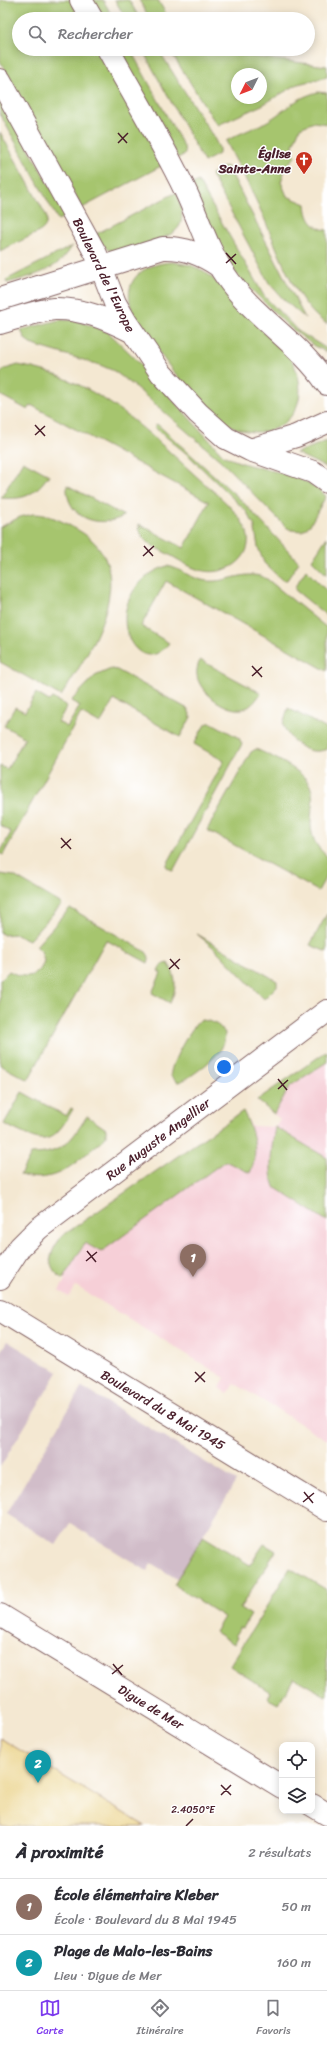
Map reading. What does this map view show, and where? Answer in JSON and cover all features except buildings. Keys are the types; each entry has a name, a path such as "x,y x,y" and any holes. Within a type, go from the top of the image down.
{"street":[{"path":"81,0 88,12"},
{"path":"112,56 174,167 207,243 219,266 240,294 321,367 327,384"},
{"name":"Boulevard de l'Europe","path":"0,80 96,254 115,303 130,331 161,373 204,420 226,438 250,450 312,472 327,482"},
{"path":"0,299 156,250 171,247 193,251 219,266"},
{"path":"0,323 44,311 62,309 96,316 130,331"},
{"path":"250,450 296,436 327,422"},
{"name":"Rue Auguste Angellier","path":"0,1278 20,1247 38,1229 327,1012"},
{"name":"Boulevard du 8 Mai 1945","path":"0,1310 327,1510"},
{"name":"Digue de Mer","path":"0,1615 279,1785"},
{"path":"315,1807 327,1814"}],"shaded area":[{"path":"327,1051 327,1440 234,1383 228,1394 219,1388 225,1378 76,1286 69,1297 59,1291 65,1280 54,1270 50,1259 53,1248 62,1236 243,1111 251,1126 275,1127 280,1119 274,1114 290,1087 285,1082"},
{"path":"7,1341 58,1372 0,1467 0,1352"},
{"path":"82,1387 236,1481 177,1579 151,1563 147,1571 70,1523 56,1545 6,1514"}],"green space":[{"path":"0,0 71,0 78,12 12,12 12,56 102,56 163,165 82,208 0,61"},
{"path":"90,0 103,0 110,12 96,12"},
{"path":"115,0 129,0 136,12 122,12"},
{"path":"139,0 158,0 165,12 146,12"},
{"path":"121,56 134,56 184,147 185,154 178,158"},
{"path":"146,56 162,56 214,138 219,148 219,154 204,162"},
{"path":"173,56 248,56 327,66 327,77 298,84 267,102 267,68 231,68 231,104 264,104 218,125"},
{"path":"318,92 327,93 327,124 314,122 300,128 293,145 295,157 286,166 281,182 287,196 306,204 311,222 322,229 327,230 327,324 315,315 305,303 287,272 256,200 226,141 273,118 296,101"},
{"path":"0,96 66,216 58,220 0,114"},
{"path":"0,132 46,215 47,220 45,227 39,232 0,251"},
{"path":"225,166 228,167 305,318 284,300 269,283 211,174"},
{"path":"198,181 264,296 298,331 327,349 327,352 314,346 287,325 237,275 223,254 191,185"},
{"path":"177,192 182,215 181,223 178,229 172,233 121,252 107,249 96,234"},
{"path":"72,246 60,261 52,267 35,275 7,283 6,280"},
{"path":"172,262 190,265 204,271 284,351 292,361 300,385 299,401 293,414 283,424 270,430 255,432 239,429 223,421 201,402 181,381 137,321 130,301 132,283 143,270 161,263"},
{"path":"59,320 75,320 108,332 132,355 223,455 249,465 290,475 315,487 326,496 310,525 302,531 291,530 286,527 220,460 133,385 114,371 100,365 30,344 24,337 21,330"},
{"path":"18,365 45,371 93,392 114,406 155,439 222,499 240,519 245,527 248,537 248,546 245,554 239,561 223,570 214,572 199,570 189,566 148,542 141,534 139,524 184,548 209,502 31,405 28,410 0,395 0,374 5,369"},
{"path":"157,424 240,499 299,562 287,580 282,580 264,563 258,547 254,524 246,511 187,454 154,427"},
{"path":"327,441 327,468 296,453"},
{"path":"23,461 49,475 34,492 29,495 17,498 1,498"},
{"path":"67,485 124,516 104,522 85,518 77,513 71,505"},
{"path":"33,514 46,515 62,521 78,530 98,546 108,566 110,588 106,611 97,634 85,657 61,696 0,662 0,527 20,517"},
{"path":"327,537 327,575 312,560"},
{"path":"167,566 207,581 222,580 245,575 260,576 267,579 327,628 327,671 166,581 141,626 169,643 158,653 147,655 137,650 130,640 126,626 126,611 131,595 143,580 160,568"},
{"path":"306,570 327,591 327,616 295,590 296,585"},
{"path":"200,660 261,693 253,704 246,708 231,708 223,705 208,695 199,682 197,671"},
{"path":"111,669 117,670 188,709 191,717 180,737 114,700 100,724 81,713 3,855 0,853 11,832 0,825 0,766 7,769 25,738 4,726 15,707 25,712 36,693 49,701 52,698 67,706 58,722 67,727 80,706 71,701 95,676"},
{"path":"288,708 327,729 327,749 313,751 306,749 290,737 283,724"},
{"path":"208,723 212,723 239,738 242,744 173,871 166,866 224,761 194,744 204,726"},
{"path":"256,749 299,772 308,782 312,790 313,799 311,827 313,837 318,847 327,856 327,875 318,891 207,830 251,752"},
{"path":"0,874 14,876 62,904 29,940 16,934 3,935 0,932"},
{"path":"70,908 146,952 149,957 149,961 148,963 106,940 28,1080 0,1065 0,980 9,971 14,974 30,976 39,971 44,960 41,951 36,946"},
{"path":"327,914 327,952 310,945"},
{"path":"197,934 277,981 277,986 264,999 214,948"},
{"path":"168,963 173,973 175,983 174,992 170,1003 152,993 161,973 158,971 162,965"},
{"path":"201,1020 209,1021 223,1030 225,1033 225,1038 223,1045 217,1055 206,1065 193,1075 177,1082 171,1076 173,1064 187,1037"},
{"path":"327,1051 327,1062 290,1086 274,1114 257,1100"},
{"path":"22,1092 66,1116 71,1108 73,1109 58,1131 51,1137 44,1139 36,1138 4,1124"},
{"path":"243,1111 250,1126 255,1149 255,1157 250,1173 225,1161 101,1252 85,1243 63,1279 57,1274 51,1263 51,1258 55,1247 62,1236"},
{"path":"87,1116 106,1129 106,1137 102,1141 74,1164 55,1175 33,1178 20,1175 31,1154 51,1152 59,1149 71,1139"},
{"path":"275,1127 327,1158 327,1221 274,1187 271,1166"},
{"path":"203,1536 250,1565 264,1544 276,1551 240,1608 251,1615 243,1628 240,1627 235,1635 237,1637 234,1644 215,1632 224,1617 174,1585"},
{"path":"290,1568 327,1590 327,1694 326,1696 294,1678 278,1704 267,1698 270,1692 230,1666"}],"sand":[{"path":"0,1738 5,1741 145,1826 0,1826"}],"place":[{"name":"Église Sainte-Anne","path":"304,175"},
{"name":"École élémentaire Kleber","path":"193,1277"},
{"name":"Plage de Malo-les-Bains","path":"38,1783"}]}
